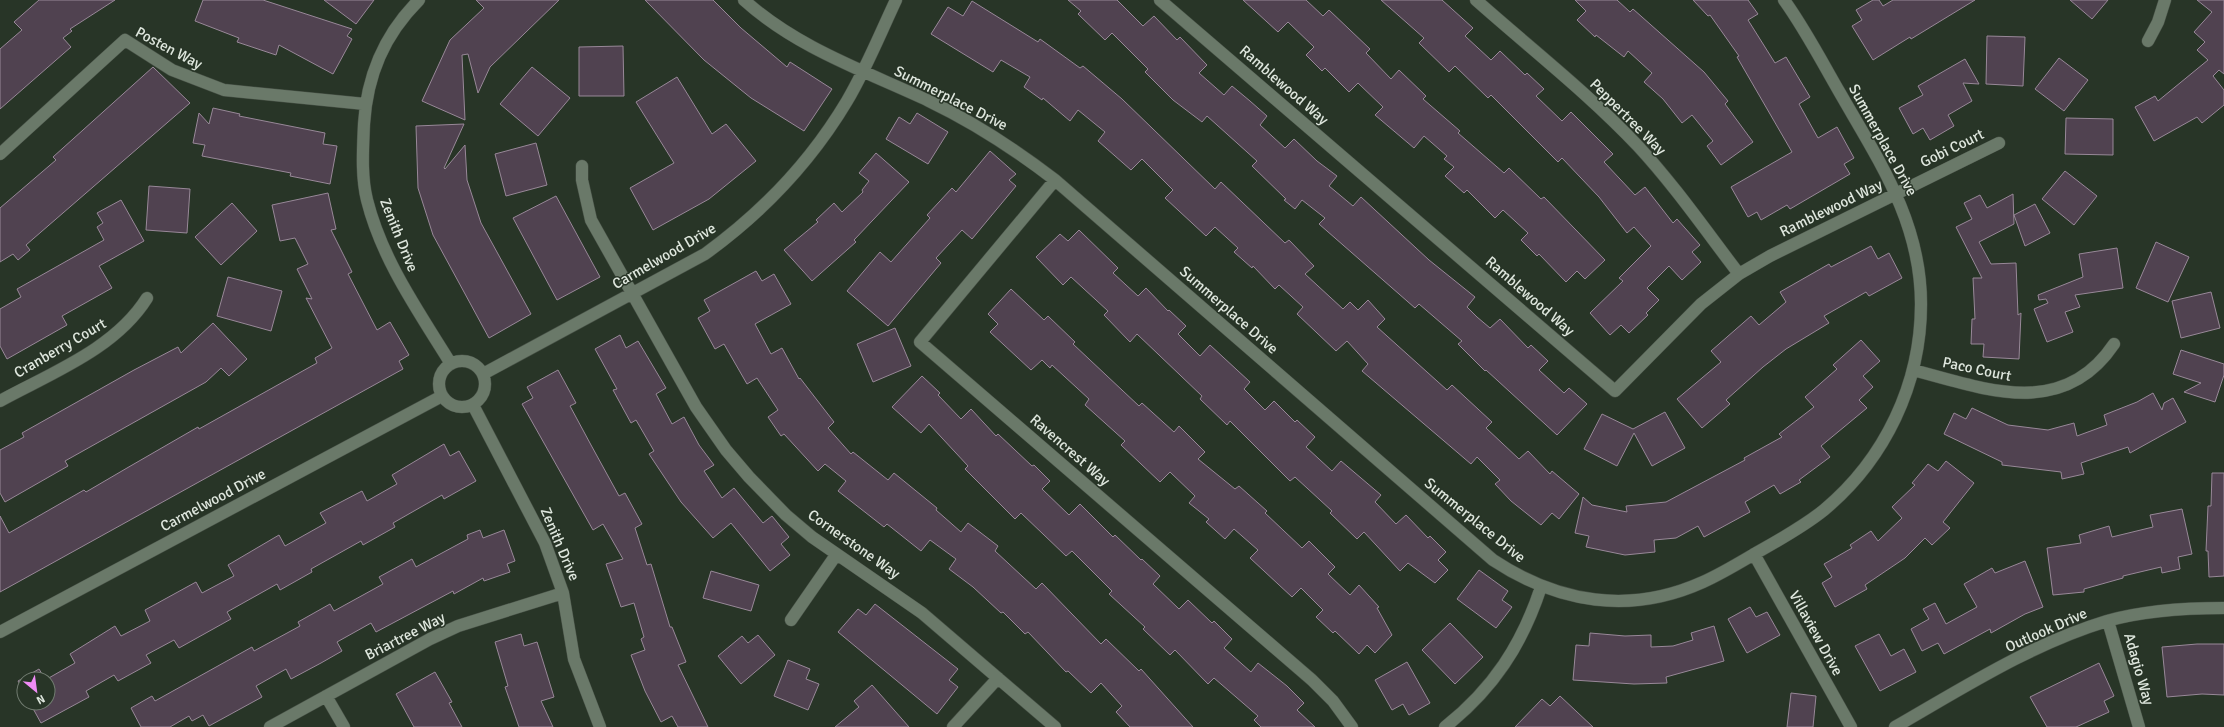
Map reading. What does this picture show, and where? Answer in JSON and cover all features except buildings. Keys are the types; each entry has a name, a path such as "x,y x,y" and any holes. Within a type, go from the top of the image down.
{"street":[{"name":"Summerplace Drive","path":"744,0 787,34 817,51 977,126 1024,156 1055,180 1494,560 1517,576 1541,587 1564,594 1592,600 1621,601 1649,599 1677,592 1704,582 1801,527 1823,511 1862,471 1893,424 1904,399 1913,370 1920,331 1920,275 1908,221 1897,193 1789,2"},
{"name":"Carmelwood Drive","path":"483,374 705,254 730,236 764,207 796,174 824,138 848,100 896,0"},
{"name":"Ramblewood Way","path":"1160,0 1616,391 1701,304 1739,274 1770,256 1897,193"},
{"name":"Peppertree Way","path":"1476,0 1606,114 1637,146 1666,179 1739,274"},
{"path":"2148,41 2158,22 2165,0"},
{"name":"Zenith Drive","path":"413,2 390,38 372,72 365,104 362,156 367,199 374,223 405,291 451,364"},
{"name":"Posten Way","path":"0,154 125,40 172,70 224,90 365,104"},
{"name":"Gobi Court","path":"1897,193 1999,143"},
{"name":"Cornerstone Way","path":"582,166 583,187 591,220 696,407 726,450 749,477 786,515 836,555 902,598 1055,727"},
{"name":"Ravencrest Way","path":"1055,180 920,342 1312,680 1332,701 1352,727"},
{"name":"Cranberry Court","path":"0,401 100,346 122,330 147,298"},
{"name":"Paco Court","path":"1913,370 1992,391 2035,393 2058,389 2076,381 2098,365 2114,344"},
{"path":"459,361 473,363 483,374 486,381 483,395 473,405 457,408 449,404 442,396 438,383 440,375 451,364 459,361"},
{"name":"Carmelwood Drive","path":"0,632 442,396"},
{"name":"Zenith Drive","path":"473,405 545,544 563,593 574,659 600,727"},
{"name":"Villaview Drive","path":"1754,554 1851,727"},
{"path":"791,620 836,555"},
{"path":"1445,727 1482,694 1507,662 1530,620 1541,587"},
{"name":"Briartree Way","path":"270,727 430,639 458,626 563,593"},
{"name":"Outlook Drive","path":"1895,727 2035,649 2066,635 2108,621 2154,612 2188,608 2224,608"},
{"name":"Adagio Way","path":"2108,621 2139,727"},
{"path":"953,727 998,678"},
{"path":"326,696 344,727"}]}
